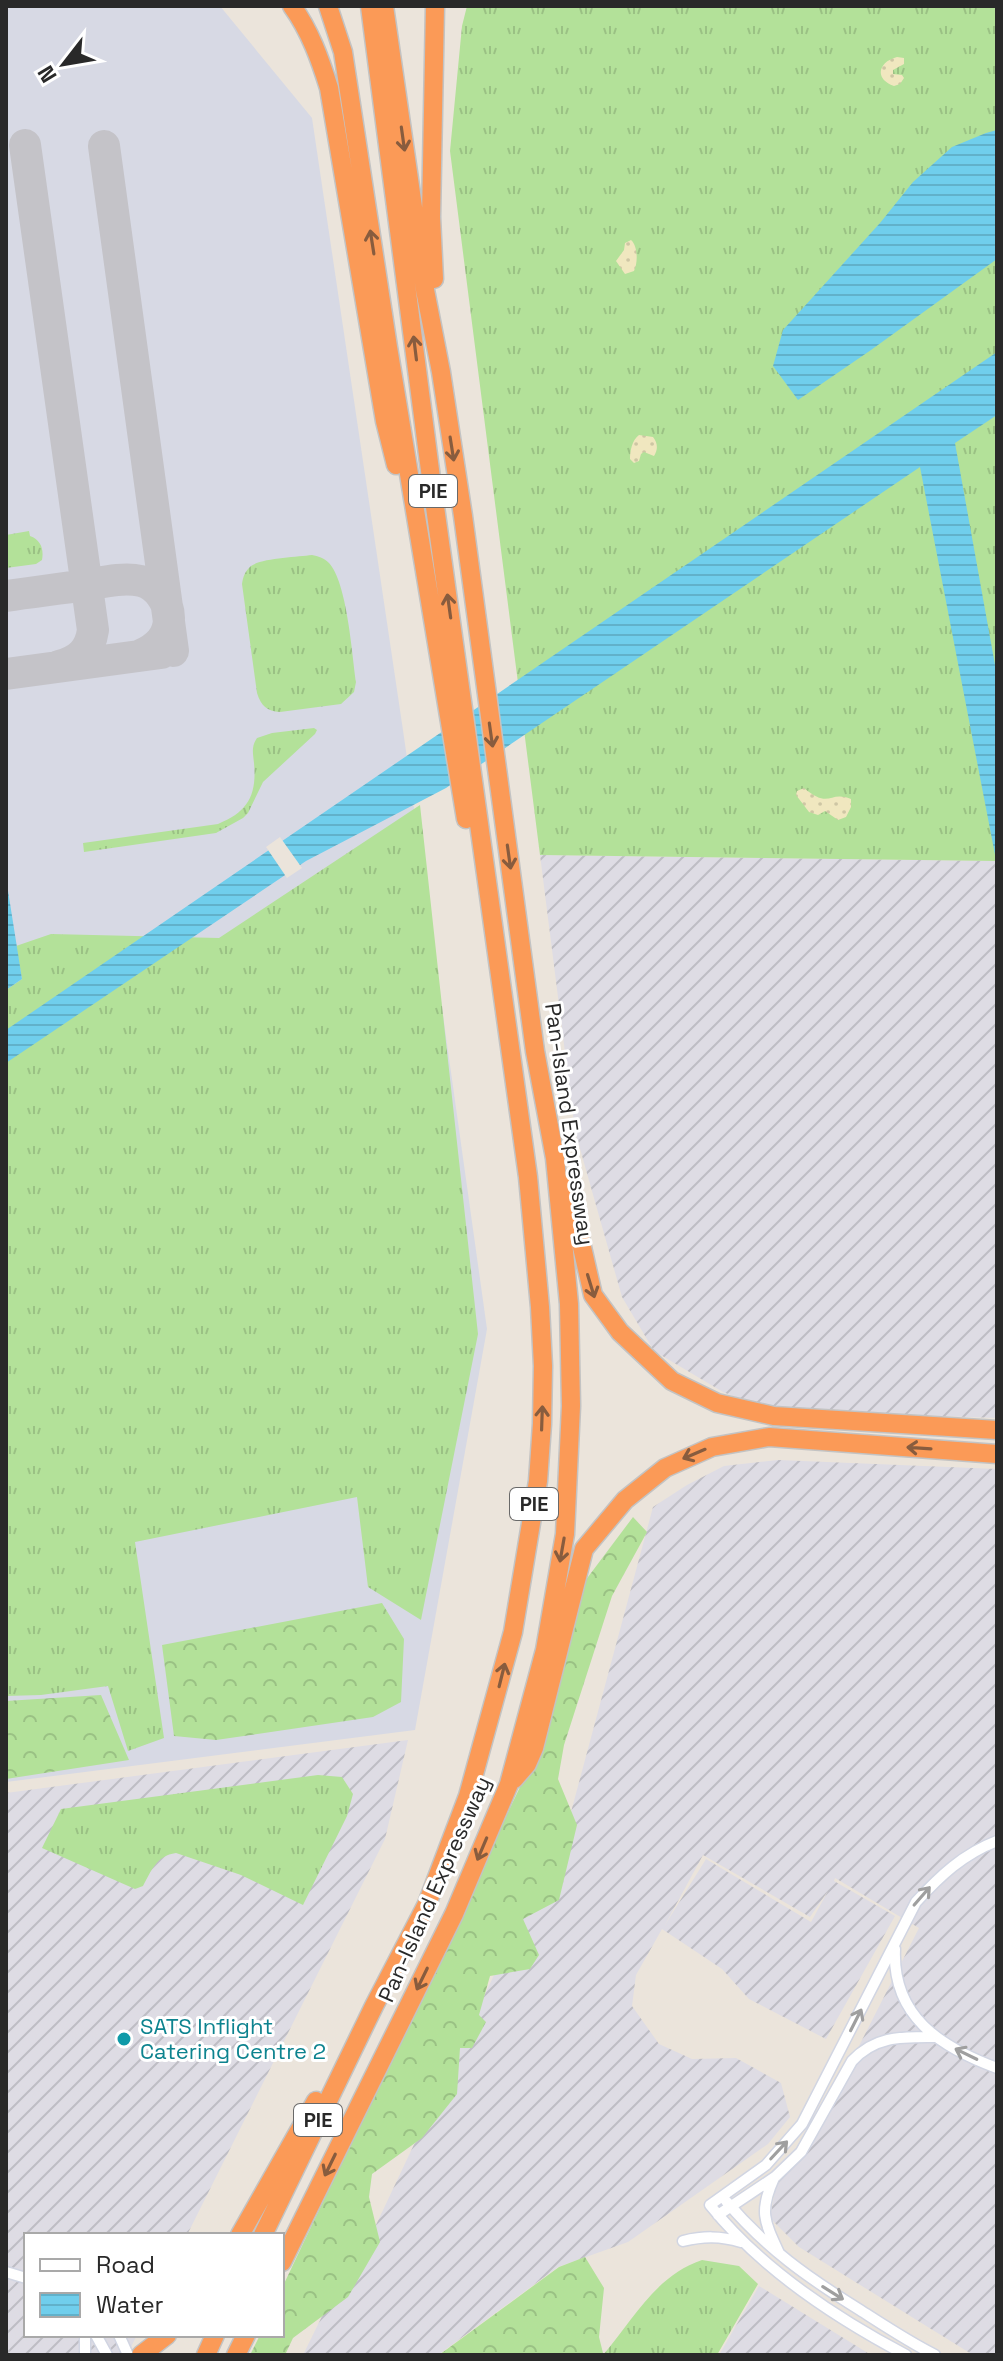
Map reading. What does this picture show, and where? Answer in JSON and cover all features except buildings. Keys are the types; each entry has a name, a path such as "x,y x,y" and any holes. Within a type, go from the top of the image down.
{"highway":[{"path":"292,6 317,52 329,88 385,421 456,709"},
{"path":"328,6 343,52 426,580"},
{"name":"PIE","path":"370,6 431,478 456,709"},
{"name":"PIE","path":"384,6 425,290 441,372"},
{"path":"435,6 431,217 441,372"},
{"name":"Pan-Island Expressway","path":"284,2258 454,1914 509,1784 545,1650 565,1534 571,1406 569,1304 555,1158 535,1051 441,372"},
{"name":"Pan-Island Expressway","path":"264,2233 427,1904 449,1849 482,1750 513,1632 538,1481 543,1366 536,1252 524,1148 456,709"},
{"path":"555,1158 567,1182 593,1295 620,1332 672,1381 717,1403 774,1416 997,1430"},
{"path":"509,1784 527,1764 534,1748 584,1549 625,1500 665,1468 712,1447 769,1437 997,1454"},
{"path":"241,2233 374,2006"},
{"path":"141,2355 164,2337"},
{"path":"236,2355 245,2337"}],"street":[{"path":"906,2355 807,2294 743,2242 710,2205 766,2165 802,2124 916,1902 944,1873 974,1851 997,1841"},
{"path":"896,1943 894,1968 899,1988 921,2025 960,2053 997,2068"},
{"path":"718,2215 775,2177 801,2152 852,2061 862,2050 873,2044 907,2037 936,2037"},
{"path":"775,2177 765,2198 764,2212 766,2226 782,2258"},
{"path":"722,2197 755,2235 782,2258 839,2297 935,2355"},
{"path":"683,2241 716,2236 743,2242"},
{"path":"97,2337 107,2355"}],"shaded area":[{"path":"6,6 220,6 312,118 404,737 487,1329 415,1730 6,1782"},
{"path":"540,855 997,861 997,1418 767,1410 723,1392 654,1351 622,1297 575,1131"},
{"path":"778,1460 997,1469 997,2355 973,2355 799,2247 770,2218 777,2181 803,2156 919,1928 835,1878 834,1881 895,1916 826,2039 749,1999 722,1969 662,1929 636,1975 632,2006 659,2044 692,2059 736,2058 781,2083 790,2117 768,2144 628,2242 558,2267 438,2355 303,2355 328,2304 350,2280 571,1812 653,1507 724,1466","holes":["703,1855 810,1917 828,1891 811,1922 706,1859 665,1925"]},
{"path":"408,1740 385,1839 188,2233 24,2233 24,2337 136,2337 127,2355 6,2355 6,1793"},
{"path":"759,2286 850,2342 871,2355 719,2355"}],"green space":[{"path":"467,6 997,6 997,861 540,855 450,151 462,26"},
{"path":"29,531 30,536 41,545 42,560 36,564 6,568 6,535"},
{"path":"312,555 329,563 340,586 356,682 354,692 341,704 275,711 265,707 257,693 243,579 247,570 256,563"},
{"path":"317,730 315,734 263,782 248,813 216,833 84,852 83,843 218,824 228,819 243,808 252,793 255,774 253,750 257,738"},
{"path":"420,805 478,1334 421,1620 368,1587 357,1497 135,1542 164,1738 128,1751 108,1686 41,1695 6,1696 6,990 22,979 16,946 51,934 219,938"},
{"path":"633,1517 647,1532 612,1596 564,1745 558,1779 577,1825 559,1900 523,1919 539,1955 530,1969 490,1976 479,2015 486,2022 472,2048 460,2048 457,2094 422,2138 372,2174 369,2197 380,2242 348,2297 293,2338 285,2355 250,2355 259,2337 284,2337 284,2284 539,1747 576,1593"},
{"path":"382,1603 404,1639 401,1702 373,1717 216,1740 174,1736 162,1645"},
{"path":"101,1695 129,1760 6,1779 6,1701"},
{"path":"318,1775 342,1777 353,1794 347,1816 303,1905 241,1875 176,1853 159,1861 143,1886 135,1889 42,1848 61,1809"},
{"path":"585,2257 604,2288 599,2337 601,2355 439,2355 559,2267"},
{"path":"702,2260 739,2266 758,2284 717,2355 603,2355 658,2288 686,2267"}],"sand":[{"path":"897,57 904,58 904,64 893,70 893,74 904,78 894,86 883,79 881,71 886,63"},
{"path":"631,240 636,250 636,264 634,271 625,274 616,261 625,243"},
{"path":"639,435 653,437 657,449 654,456 644,452 634,463 630,459 631,449"},
{"path":"804,788 819,798 851,799 846,817 838,820 825,811 818,815 809,812 796,795"}],"water":[{"path":"997,130 997,259 798,400 773,366 783,330 913,182 952,147"},
{"path":"997,352 997,415 955,443 997,676 997,865 920,467 446,788 306,861 6,1063 6,1030"},
{"path":"6,878 22,979 6,990"}],"pier":[{"path":"280,837 302,868 287,878 266,847"}],"taxiway":[{"path":"25,145 93,630 82,654 59,666"},
{"path":"104,146 173,651"},
{"path":"6,596 121,580 147,583 161,595 169,618 161,641 141,655"},
{"path":"6,674 161,653"}],"place":[{"name":"SATS Inflight Catering Centre 2","path":"124,2039"}]}
